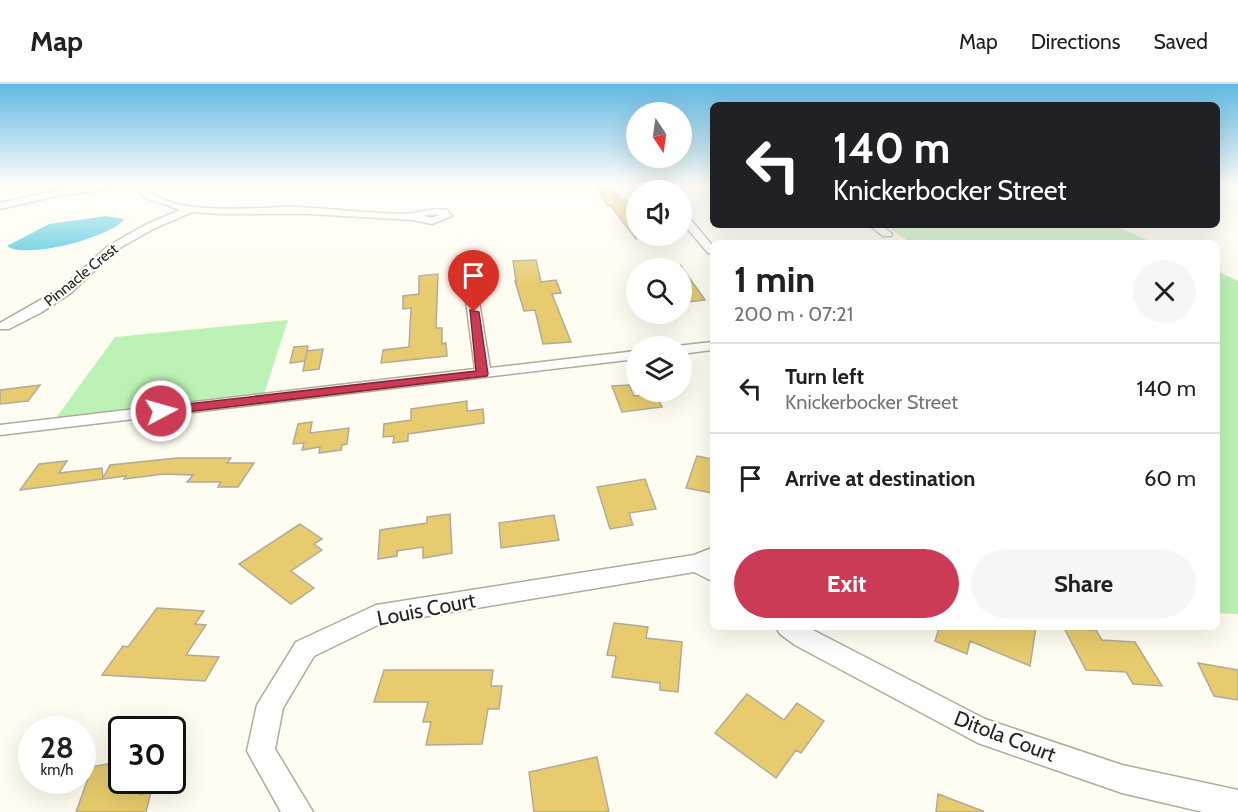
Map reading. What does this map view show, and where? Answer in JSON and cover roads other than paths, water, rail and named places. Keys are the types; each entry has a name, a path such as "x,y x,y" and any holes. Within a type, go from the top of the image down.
{"street":[{"name":"Pinnacle Crest","path":"1,330 67,290 112,248 169,218"},
{"path":"692,228 710,249"},
{"path":"878,228 887,234"},
{"path":"468,271 483,374"},
{"path":"692,349 710,346"},
{"path":"0,430 626,357"},
{"name":"Louis Court","path":"298,812 261,751 270,705 305,649 376,615 708,564"},
{"name":"Ditola Court","path":"793,630 814,644 978,730 1122,779 1238,805"}],"water":[{"path":"92,218 124,219 117,226 103,233 68,244 31,250 16,250 7,246 49,224"}]}
